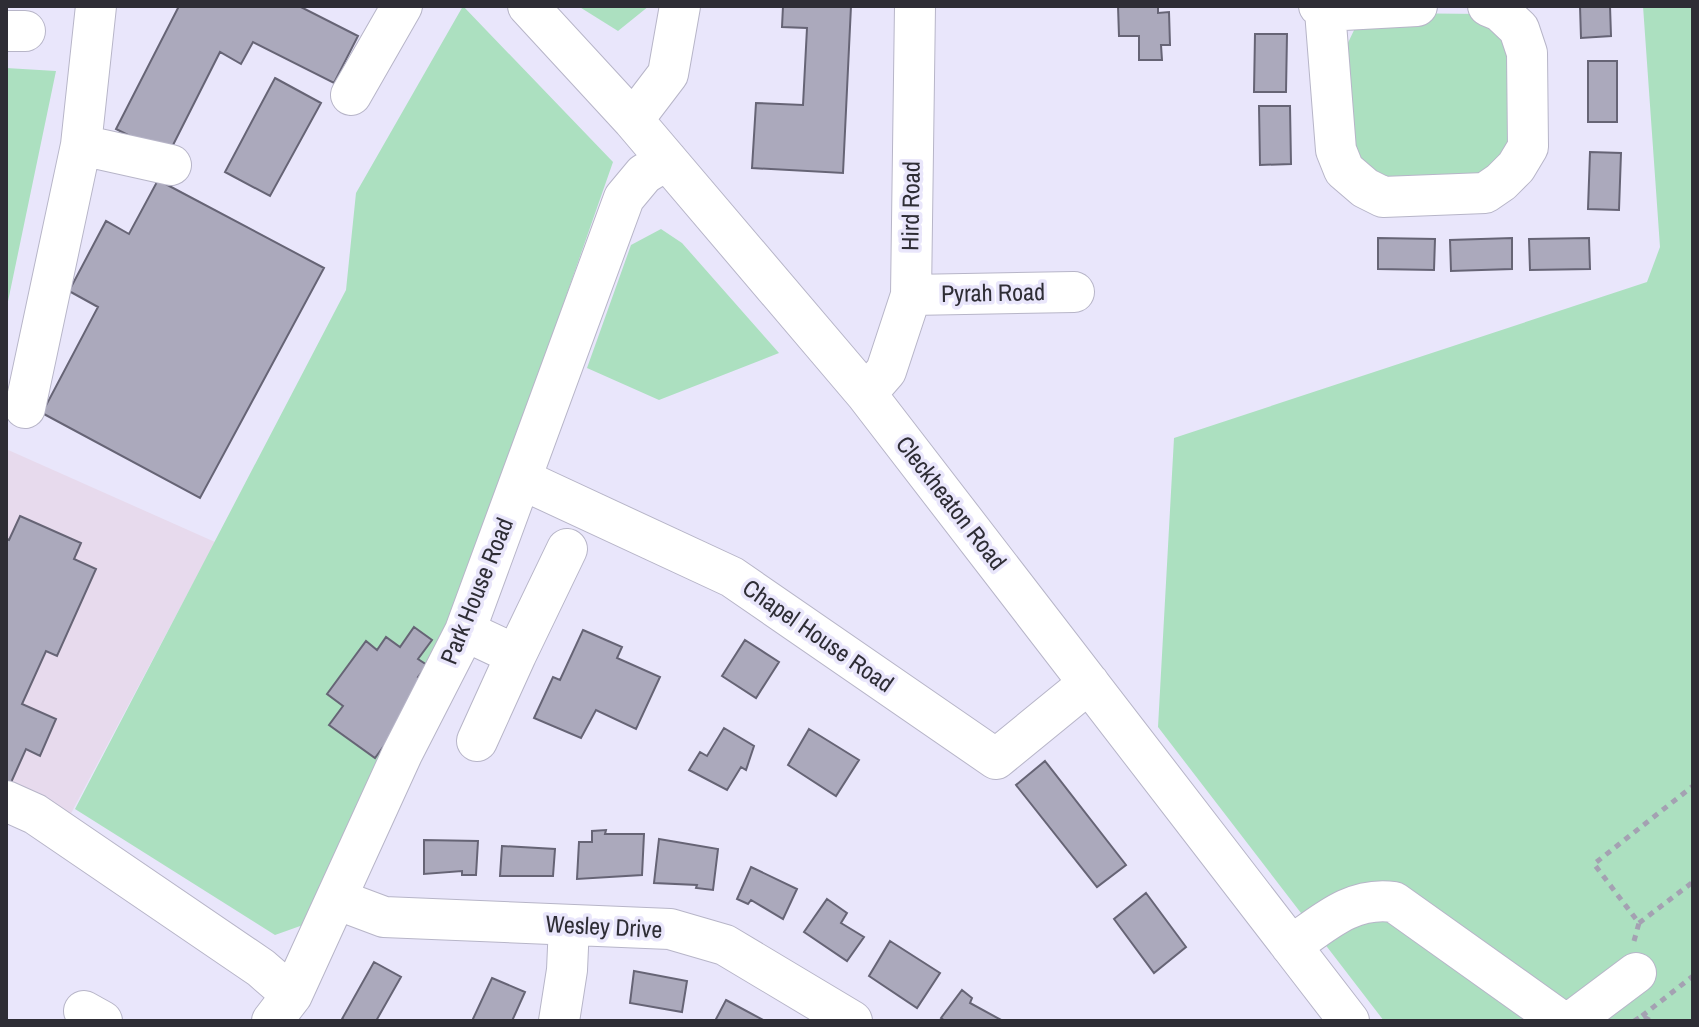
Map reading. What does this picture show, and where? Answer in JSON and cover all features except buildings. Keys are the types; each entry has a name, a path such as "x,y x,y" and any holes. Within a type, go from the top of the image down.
{"street":[{"path":"25,408 81,145 96,6"},
{"path":"351,95 402,6"},
{"name":"Cleckheaton Road","path":"528,6 633,120 866,394 1349,1021"},
{"path":"633,120 668,74 680,6"},
{"name":"Hird Road","path":"866,394 886,371 911,295 901,232 915,6"},
{"path":"1417,6 1322,8 1336,150 1344,170 1365,188 1383,197 1485,193 1516,167 1528,147 1527,53 1519,29 1500,11 1488,6"},
{"path":"81,145 171,165"},
{"name":"Park House Road","path":"282,1008 402,754 465,631 624,198 644,174 667,160"},
{"name":"Pyrah Road","path":"911,295 1074,292"},
{"name":"Chapel House Road","path":"521,479 732,577 996,759 1089,683"},
{"path":"477,741 567,549"},
{"path":"465,631 516,655"},
{"path":"6,801 47,822 261,968 282,1008"},
{"name":"Wesley Drive","path":"336,899 384,917 670,929 725,945 849,1020"},
{"path":"1291,946 1334,916 1371,899 1394,902 1561,1021"},
{"path":"559,1021 567,970 569,925"},
{"path":"1572,1021 1634,963"}],"path":[{"path":"1634,963 1639,923 1594,864 1693,786"},
{"path":"1639,923 1693,882"},
{"path":"1634,1021 1693,976"},
{"path":"1642,1016 1651,1021"}],"shaded area":[{"path":"6,449 215,542 59,836 6,815"}],"green space":[{"path":"463,6 613,162 448,634 303,925 275,935 75,809 346,290 356,193"},
{"path":"578,6 649,6 618,31"},
{"path":"1643,6 1693,6 1693,1021 1384,1021 1158,727 1174,438 1647,282 1660,247"},
{"path":"1383,13 1483,14 1506,35 1514,145 1479,184 1387,185 1361,164 1347,135 1346,47 1356,26"},
{"path":"6,68 56,71 6,311"},
{"path":"661,229 682,243 779,353 659,400 587,368 631,245"}]}
